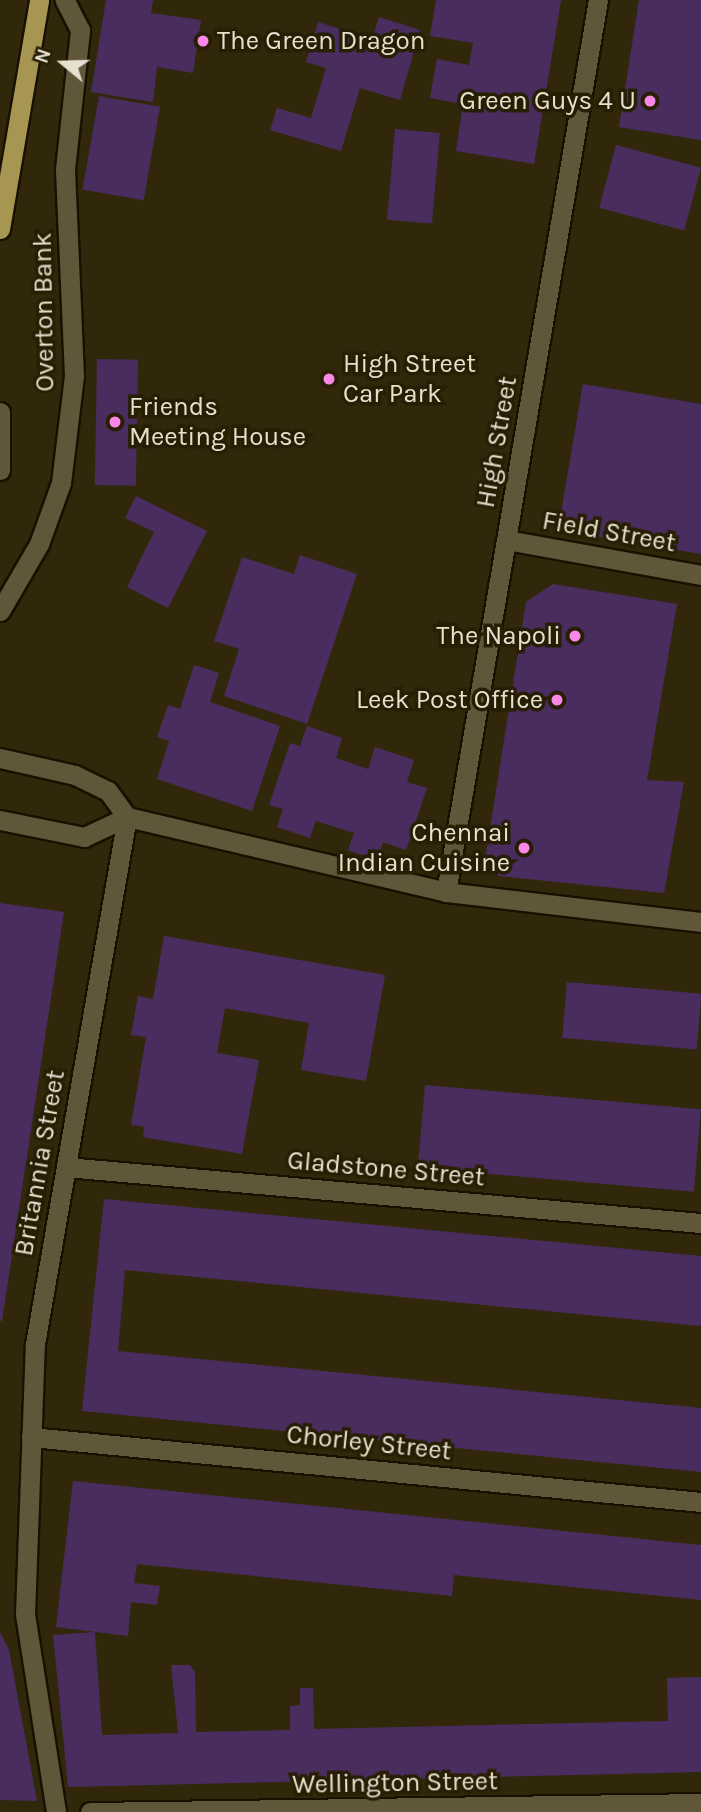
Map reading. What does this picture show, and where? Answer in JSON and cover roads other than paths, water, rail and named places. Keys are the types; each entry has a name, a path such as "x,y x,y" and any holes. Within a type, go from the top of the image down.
{"highway":[{"path":"0,229 39,0"}],"street":[{"name":"Overton Bank","path":"0,611 39,544 61,483 74,376 65,169 80,30 65,0"},
{"name":"High Street","path":"446,892 598,0"},
{"path":"0,412 0,470"},
{"name":"Field Street","path":"507,540 701,575"},
{"path":"0,758 75,775 108,791 127,817"},
{"path":"0,820 84,837 127,817 446,892 701,922"},
{"name":"Britannia Street","path":"56,1812 25,1614 35,1344 127,817"},
{"name":"Gladstone Street","path":"66,1167 701,1223"},
{"name":"Chorley Street","path":"31,1437 701,1502"},
{"name":"Wellington Street","path":"90,1812 548,1810 701,1802"}],"place":[{"name":"The Green Dragon","path":"203,41"},
{"name":"Green Guys 4 U","path":"650,101"},
{"name":"High Street Car Park","path":"329,379"},
{"name":"Friends Meeting House","path":"115,422"},
{"name":"The Napoli","path":"575,636"},
{"name":"Leek Post Office","path":"557,700"},
{"name":"Chennai Indian Cuisine","path":"524,848"}]}
